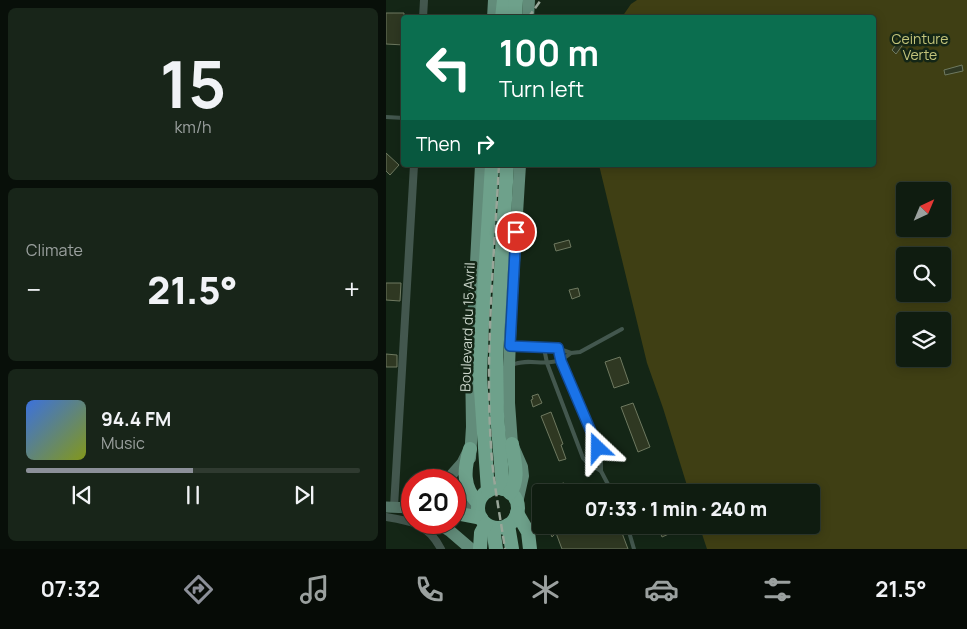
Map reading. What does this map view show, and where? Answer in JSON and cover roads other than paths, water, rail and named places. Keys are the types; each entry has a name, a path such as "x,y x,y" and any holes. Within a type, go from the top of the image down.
{"highway":[{"path":"502,15 504,0"},
{"path":"515,15 516,0"},
{"name":"Boulevard du 15 Avril","path":"482,498 480,376 492,167"},
{"path":"507,167 496,357 497,414 511,507 512,549"},
{"path":"466,516 501,528 511,507 516,484 512,444"},
{"path":"470,447 465,469 465,478 470,493 511,507 528,532 530,549"},
{"path":"482,498 479,514 485,522 496,549"},
{"path":"480,549 481,533 485,522"}],"main road":[{"path":"493,15 494,0"},
{"path":"528,15 529,0"},
{"name":"Boulevard du 15 Avril","path":"470,447 472,427 471,361 481,167"},
{"path":"512,444 509,367 520,167"},
{"path":"511,507 521,533 524,549"},
{"path":"473,549 476,530 485,522"},
{"path":"454,534 473,549"}],"street":[{"path":"423,15 424,0"},
{"path":"404,469 414,167"},
{"path":"457,469 470,447"},
{"path":"466,503 482,498"},
{"path":"386,518 419,524 426,528 442,549"}],"lane":[{"path":"386,117 401,118"},
{"path":"510,346 558,348 571,353 580,352 622,329"},
{"path":"544,348 547,363 583,458 588,464 601,471"},
{"path":"558,348 561,361 601,456 601,471 608,484"},
{"path":"509,367 519,362 547,363 561,361 571,353"},
{"path":"629,534 634,549"}],"railway":[{"path":"530,15 541,0"},
{"path":"499,167 491,306 489,412 493,473 505,549"}],"park label":[{"name":"Ceinture Verte","path":"920,46"}]}
